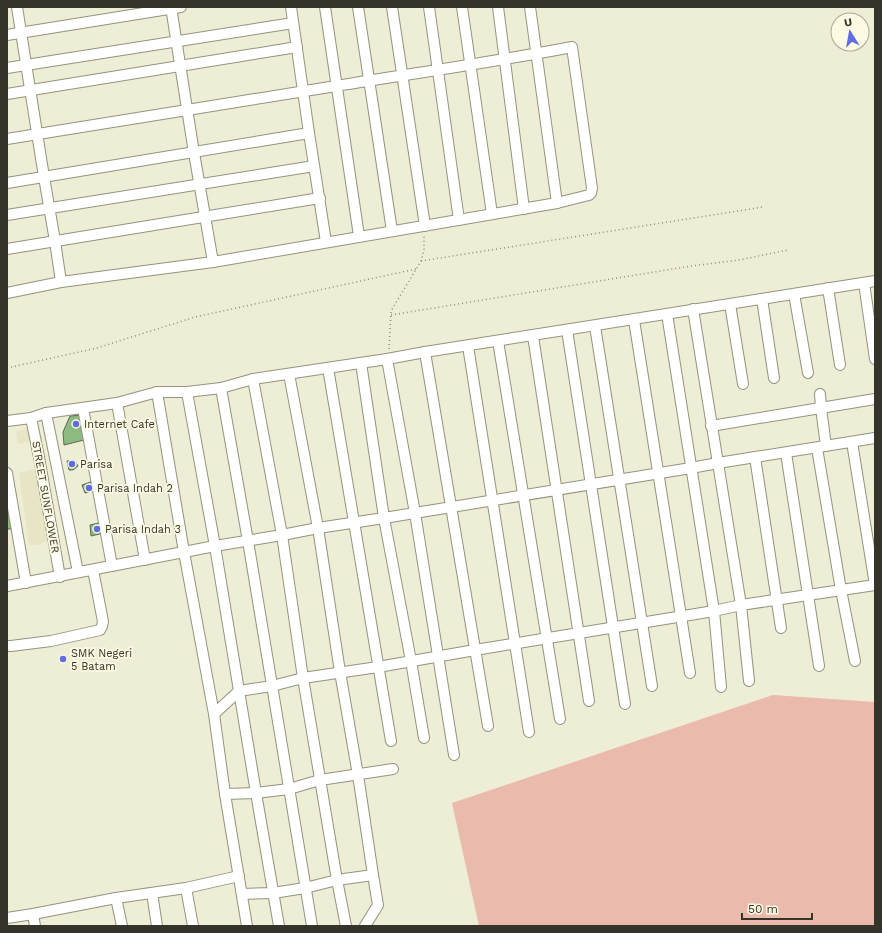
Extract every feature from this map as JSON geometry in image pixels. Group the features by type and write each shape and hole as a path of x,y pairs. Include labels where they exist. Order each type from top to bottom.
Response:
{"street":[{"path":"17,7 61,282"},
{"path":"291,7 326,242"},
{"path":"324,7 359,236"},
{"path":"358,7 392,231"},
{"path":"392,7 425,226"},
{"path":"429,7 459,220"},
{"path":"462,7 492,214"},
{"path":"498,7 524,209"},
{"path":"530,7 557,203"},
{"path":"7,35 175,8 177,41 199,184 213,262"},
{"path":"7,68 293,22"},
{"path":"7,94 297,47"},
{"path":"7,139 336,85 402,76 572,47 592,188 589,195 524,209 213,262 61,282 7,293"},
{"path":"7,183 309,133"},
{"path":"7,215 314,166"},
{"path":"7,249 320,198"},
{"path":"7,421 117,403 157,392 187,392 221,388 253,379 387,360 424,352 875,281"},
{"path":"864,283 875,359"},
{"path":"828,288 840,365"},
{"path":"794,294 808,373"},
{"path":"762,299 774,378"},
{"path":"730,304 742,384"},
{"path":"693,309 741,605 749,681"},
{"path":"667,314 714,611 721,687"},
{"path":"634,320 690,673"},
{"path":"595,326 652,686"},
{"path":"568,330 626,704"},
{"path":"533,336 589,701"},
{"path":"498,341 560,718"},
{"path":"468,346 529,732"},
{"path":"424,352 488,726"},
{"path":"387,360 415,513 454,755"},
{"path":"361,363 384,518 424,738"},
{"path":"328,368 391,741"},
{"path":"289,374 318,528 378,905 364,926"},
{"path":"253,379 282,535 303,678 346,926"},
{"path":"221,388 312,926"},
{"path":"157,392 184,552 214,714 225,794 247,926"},
{"path":"187,392 215,546 279,926"},
{"path":"820,394 821,447 841,590 855,661"},
{"path":"712,426 875,399"},
{"path":"117,403 145,560"},
{"path":"83,408 112,566"},
{"path":"46,414 78,572"},
{"name":"STREET SUNFLOWER","path":"31,418 60,577"},
{"path":"7,586 215,546 353,522 492,501 875,438"},
{"path":"214,714 239,691 272,686 303,678 614,628 741,605 875,585 852,442"},
{"path":"786,453 819,666"},
{"path":"755,457 781,628"},
{"path":"7,473 26,583"},
{"path":"7,646 51,641 100,630 103,622 102,611 93,570"},
{"path":"225,794 256,793 289,789 320,780 393,770"},
{"path":"242,894 273,893 305,888 337,880 373,875"},
{"path":"7,918 116,898 186,888 239,876"},
{"path":"186,888 193,926"},
{"path":"152,893 157,926"},
{"path":"116,898 122,926"},
{"path":"33,914 35,926"}],"path":[{"path":"421,261 763,207"},
{"path":"387,360 390,341 391,311 421,261 424,250 425,226"},
{"path":"391,315 691,266 739,260 788,250"},
{"path":"7,368 97,348 196,317 416,269"}],"shaded area":[{"path":"34,426 37,440 18,444 16,432"},
{"path":"41,467 54,537 38,545 29,545 19,473"},
{"path":"773,695 875,702 875,926 479,926 452,803"}],"building":[{"name":"Internet Cafe","path":"83,415 88,439 64,445 63,432 70,416"},
{"name":"Parisa","path":"74,460 78,466 73,470 69,470 67,461"},
{"path":"7,477 16,529 7,529"},
{"name":"Parisa Indah 2","path":"93,481 96,490 85,493 82,485"},
{"name":"Parisa Indah 3","path":"103,522 104,533 91,536 90,525"}],"place":[{"name":"Internet Cafe","path":"76,424"},
{"name":"Parisa","path":"72,464"},
{"name":"Parisa Indah 2","path":"89,488"},
{"name":"Parisa Indah 3","path":"97,529"},
{"name":"SMK Negeri 5 Batam","path":"63,659"}]}
